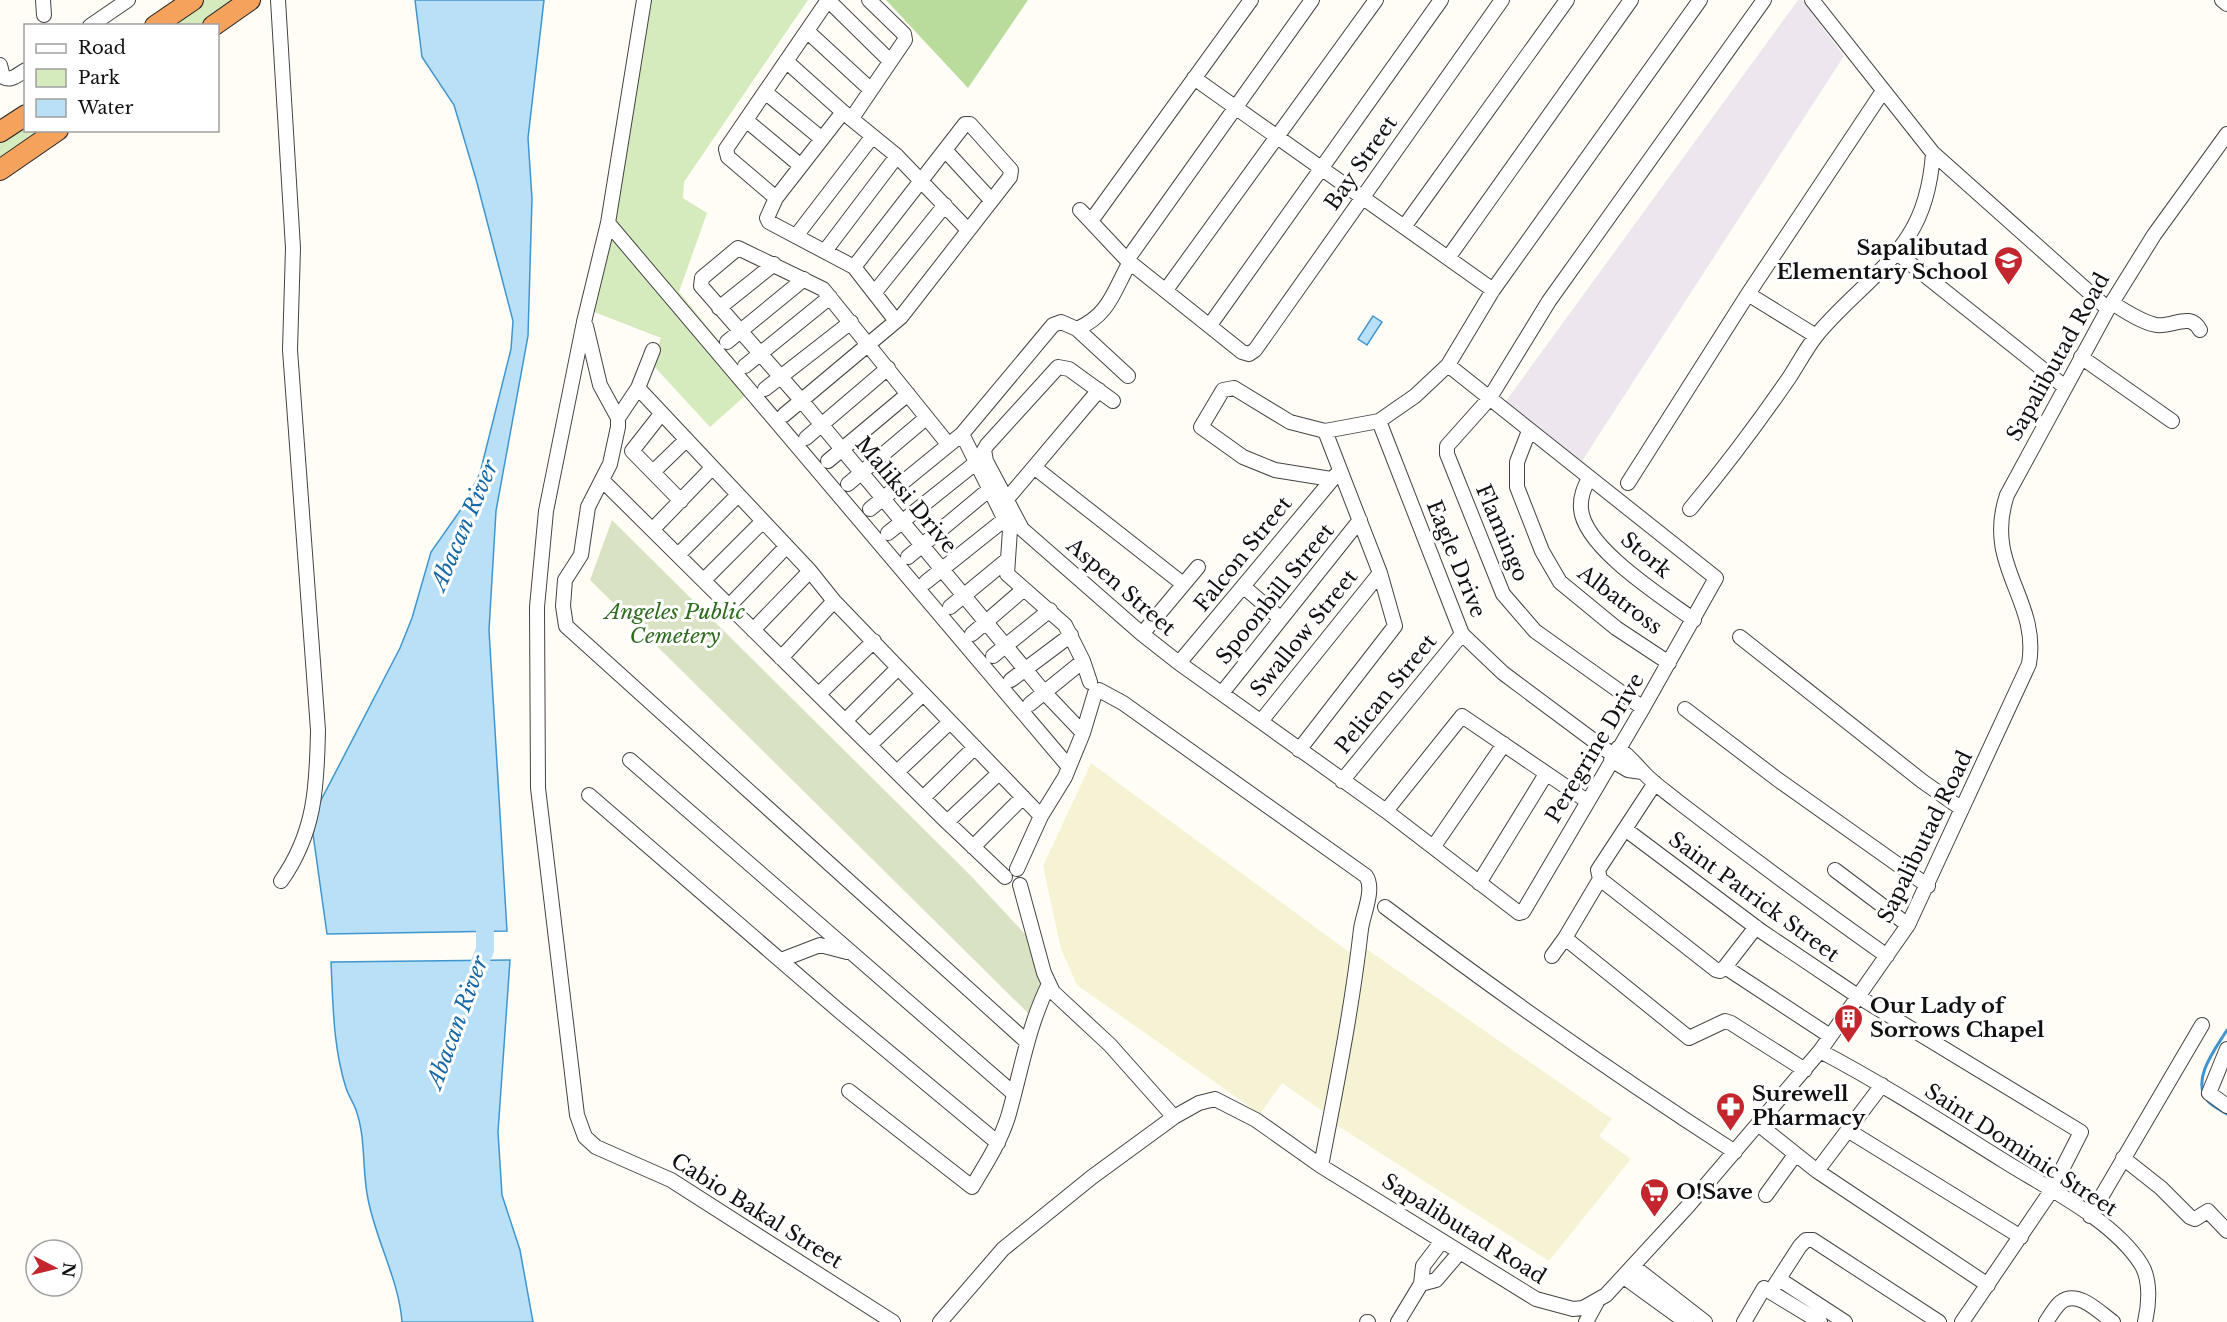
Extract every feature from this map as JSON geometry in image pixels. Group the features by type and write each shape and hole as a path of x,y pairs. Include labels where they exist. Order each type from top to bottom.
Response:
{"highway":[{"path":"159,24 193,0"},
{"path":"216,24 246,3"},
{"path":"0,132 24,115"},
{"path":"0,170 55,132"}],"street":[{"path":"43,0 44,15"},
{"path":"93,24 128,0"},
{"path":"278,0 294,248 290,350 318,730 317,779 308,826 297,858 281,881"},
{"name":"Cabio Bakal Street","path":"644,0 608,224 584,322 546,511 537,607 538,788 577,1115 585,1137 596,1147 671,1179 893,1322"},
{"path":"776,198 726,153 828,0 890,61"},
{"path":"869,0 905,37 871,90 822,139 776,198 768,214 769,222 854,267 896,321"},
{"path":"1091,221 1251,0"},
{"path":"1077,329 1094,322 1104,311 1128,261 1312,0"},
{"path":"1166,290 1376,0"},
{"path":"1080,210 1128,261 1210,325 1441,0"},
{"name":"Bay Street","path":"1210,325 1242,352 1249,354 1255,350 1503,0"},
{"path":"1404,227 1567,0"},
{"path":"1448,258 1631,0"},
{"path":"1335,476 1275,470 1243,457 1201,427 1227,387 1234,388 1290,422 1325,431 1379,421 1415,396 1448,365 1493,290 1700,0"},
{"name":"Flamingo","path":"1643,708 1535,631 1503,594 1447,454 1451,440 1489,399 1549,301 1764,0"},
{"path":"1812,0 1933,153 2110,306 2156,325 2189,320 2200,330"},
{"path":"2222,0 2227,4"},
{"path":"807,31 871,90"},
{"path":"786,61 872,137 897,156 968,230"},
{"path":"0,65 3,77 6,79 24,70"},
{"path":"1194,78 1493,290"},
{"path":"1628,483 1748,294 1883,91"},
{"path":"765,92 822,139"},
{"path":"746,120 801,166"},
{"path":"784,414 896,321 1010,177 1011,170 970,124 965,124 854,267"},
{"name":"Sapalibutad Road","path":"940,1322 1003,1249 1092,1177 1174,1118 1199,1103 1215,1099 1256,1120 1321,1166 1548,1304 1573,1309 1583,1308 1597,1302 1628,1271 1735,1152 1820,1051 1908,925 2025,676 2031,652 2030,629 2001,547 2001,514 2026,458 2110,306 2154,235 2227,134"},
{"path":"796,236 872,137"},
{"path":"945,150 991,200"},
{"path":"1690,509 1757,422 1816,336 1855,292 1897,253 1910,234 1925,202 1931,178 1933,153"},
{"path":"825,251 897,156"},
{"path":"875,292 945,205"},
{"path":"608,224 1069,767"},
{"name":"Maliksi Drive","path":"774,264 738,248 700,282 700,286 801,400 1044,692 1083,733"},
{"path":"1897,253 2065,387"},
{"path":"719,308 774,264 823,289 948,444"},
{"path":"727,342 804,279"},
{"path":"1748,294 1816,336"},
{"path":"745,366 830,297"},
{"path":"584,322 600,385 618,418"},
{"path":"765,390 851,322"},
{"path":"870,509 962,434 1053,325 1061,322 1077,329 1128,376"},
{"path":"653,350 638,388 618,418 615,445 603,481 588,507 581,555 566,580 563,606 566,626 661,715 1027,1042"},
{"path":"2081,357 2172,421"},
{"name":"Peregrine Drive","path":"1222,693 1434,846 1515,911 1523,912 1715,584 1713,574 1448,365"},
{"name":"Aspen Street","path":"1099,390 1069,369 1058,367 987,445 984,450 986,461 1022,529 1142,634 1222,693"},
{"path":"806,438 888,368"},
{"path":"638,388 737,496 810,571 834,602 1041,816"},
{"path":"1007,499 1099,390 1113,401"},
{"path":"828,461 908,394"},
{"path":"661,414 632,447 633,454 681,501"},
{"path":"848,484 926,418"},
{"name":"Eagle Drive","path":"1379,421 1462,634 1503,673 1614,754 1628,770 1642,772 1655,783"},
{"path":"1299,750 1394,632 1396,621 1360,520 1335,476 1325,431"},
{"name":"Albatross","path":"1529,431 1517,462 1517,487 1542,552 1560,582 1616,628 1669,663"},
{"path":"962,434 991,488 1010,534 1007,574 1050,610 1071,635 1090,682"},
{"path":"653,472 686,441"},
{"path":"888,533 978,461"},
{"path":"1034,467 1183,584"},
{"path":"653,529 712,468"},
{"name":"Falcon Street","path":"1179,663 1335,476"},
{"name":"Stork","path":"1589,478 1582,492 1581,511 1591,533 1615,562 1694,620"},
{"path":"603,481 705,579 753,630 973,847 1011,872"},
{"path":"908,557 991,488"},
{"path":"679,554 737,496"},
{"path":"926,582 1005,519"},
{"name":"Spoonbill Street","path":"1222,693 1360,520"},
{"path":"705,579 763,521"},
{"path":"730,605 786,547"},
{"path":"950,607 1007,560"},
{"path":"1142,634 1198,567"},
{"path":"753,630 810,571"},
{"name":"Swallow Street","path":"1262,720 1380,573"},
{"path":"1244,587 1280,618"},
{"path":"972,634 1024,589"},
{"path":"781,658 834,602"},
{"path":"993,656 1050,610"},
{"name":"Pelican Street","path":"1342,781 1462,634"},
{"path":"1011,680 1071,635"},
{"path":"1740,637 1922,781 1962,809"},
{"path":"819,694 874,641"},
{"path":"1030,704 1083,661"},
{"path":"846,720 898,668"},
{"path":"1174,1118 1102,1038 1060,1001 1048,984 1020,885 1009,885 1011,872 1069,767 1083,733 1095,693 1105,692 1369,881 1370,889 1363,913 1346,1032 1321,1166"},
{"path":"870,745 923,694"},
{"path":"1685,709 1777,779 1928,886"},
{"path":"1386,811 1458,718 1466,717 1587,801"},
{"path":"897,772 950,722"},
{"path":"1434,846 1504,744"},
{"path":"923,798 975,747"},
{"path":"630,760 1013,1093"},
{"path":"947,822 999,773"},
{"path":"1479,883 1546,774"},
{"path":"1756,927 1725,967 1720,971 1716,970 1600,879 1598,870 1655,783 1780,880 1887,956"},
{"path":"589,795 998,1143"},
{"path":"973,847 1023,797"},
{"name":"Saint Patrick Street","path":"1625,829 1756,927 1859,997 2081,1132 2052,1191"},
{"path":"1835,870 1908,925"},
{"path":"1552,956 1600,879"},
{"path":"1385,907 1519,1007 1635,1088 1735,1152"},
{"path":"1565,938 1689,1038 1725,1021 1804,1070"},
{"path":"781,960 820,945 851,953"},
{"path":"1725,967 1830,1036"},
{"path":"849,1091 972,1187 998,1143 1035,1010 1048,984"},
{"path":"2090,1216 2202,1025"},
{"name":"Saint Dominic Street","path":"1820,1051 1882,1085 2052,1191 2090,1216 2125,1245 2142,1265 2147,1291 2146,1322"},
{"path":"2226,1054 2209,1093 2227,1106"},
{"path":"1817,1171 1882,1085"},
{"path":"1758,1124 1817,1171 1988,1285"},
{"path":"1849,1131 2021,1237"},
{"path":"1766,1195 1795,1155"},
{"path":"2123,1158 2161,1188 2190,1217 2195,1219 2208,1211 2227,1231"},
{"path":"1964,1319 2052,1191"},
{"path":"1771,1291 1803,1242 1813,1240 1939,1322"},
{"path":"1398,1322 1421,1284 1423,1266 1442,1241"},
{"path":"1421,1284 1436,1280 1460,1252"},
{"path":"1628,1271 1686,1322"},
{"path":"1628,1271 1705,1322"},
{"path":"1779,1279 1845,1322"},
{"path":"1744,1322 1764,1288 1820,1322"},
{"path":"2046,1322 2061,1302 2074,1298 2089,1304 2113,1322"},
{"path":"1586,1322 1597,1302"}],"shaded area":[{"path":"1798,0 1802,0 1844,56 1582,461 1506,401"},
{"path":"1091,763 1356,957 1328,1115 1282,1083 1260,1114 1077,985 1061,949 1043,866"},
{"path":"1365,948 1612,1119 1599,1136 1631,1159 1549,1261 1335,1124"}],"green space":[{"path":"205,0 237,0 201,24 171,24"},
{"path":"651,0 808,0 684,182 683,198 707,213 679,292 756,386 710,427 651,363 661,338 589,310"},
{"path":"886,0 1028,0 968,88"},
{"path":"24,125 24,132 48,132 0,164 0,142"},
{"name":"Angeles Public Cemetery","path":"612,520 971,876 1025,934 1041,984 1031,1016 590,580"}],"water":[{"path":"415,0 544,0 528,138 532,199 528,336 496,511 489,630 507,931 327,934 313,834 318,806 400,648 412,618 431,552 464,505 480,473 511,349 513,321 476,179 454,105 422,57"},
{"path":"1373,316 1382,322 1367,345 1358,339"},
{"path":"510,960 498,1132 502,1195 520,1250 533,1322 402,1322 397,1291 368,1199 360,1124 346,1088 338,1057 331,962"}],"waterway":[{"name":"Abacan River","path":"472,981 485,950 485,906"},
{"path":"2227,1030 2207,1064 2202,1083 2207,1100 2227,1114"}],"place":[{"name":"Sapalibutad Elementary School","path":"2009,286"},
{"name":"Our Lady of Sorrows Chapel","path":"1849,1044"},
{"name":"Surewell Pharmacy","path":"1731,1132"},
{"name":"O!Save","path":"1655,1218"}]}
